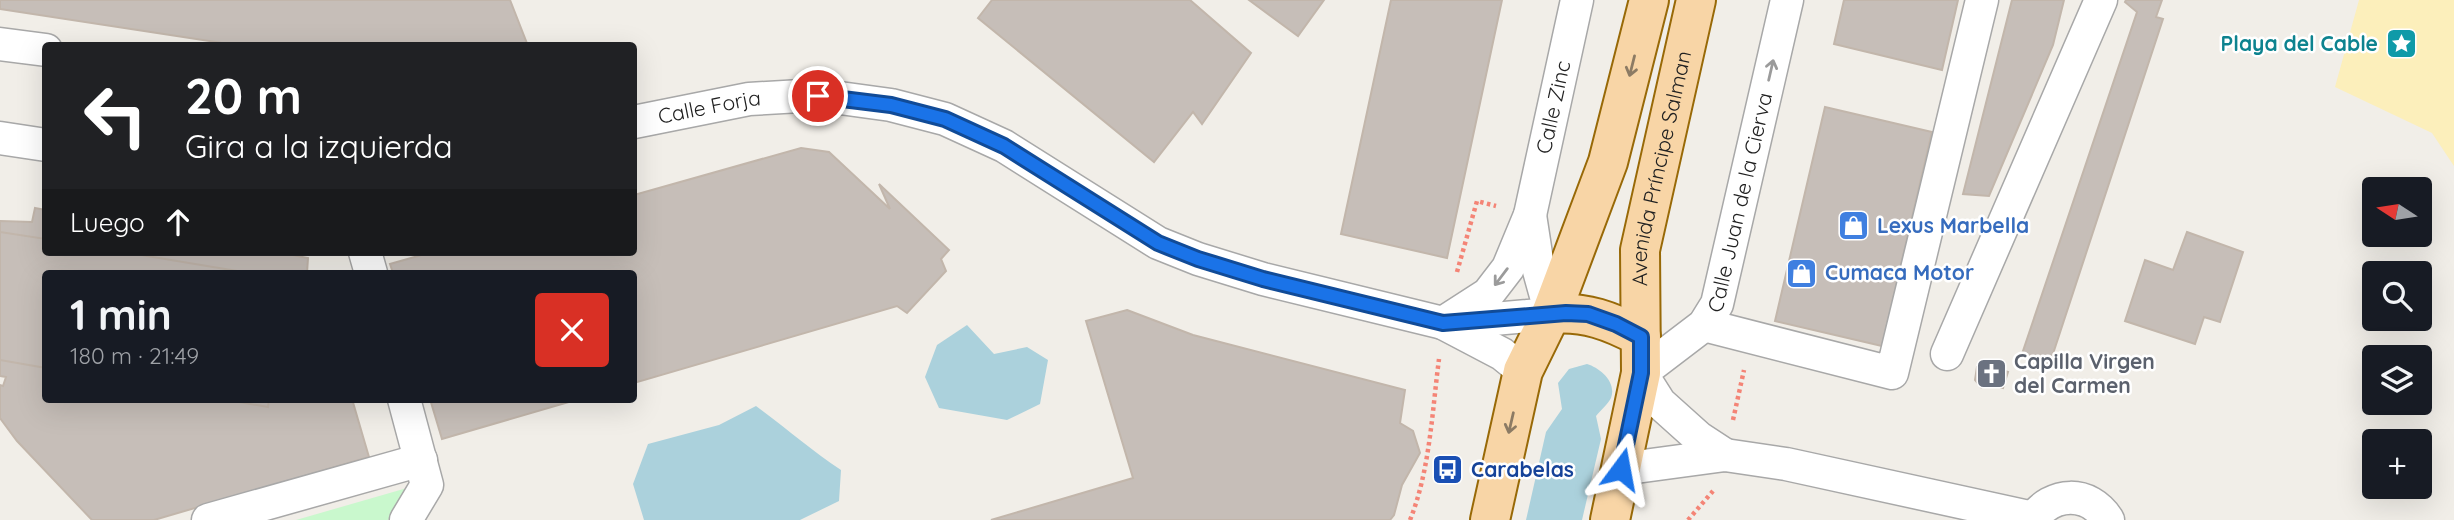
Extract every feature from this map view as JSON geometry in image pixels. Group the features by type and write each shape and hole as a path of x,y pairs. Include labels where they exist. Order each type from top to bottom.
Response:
{"main road":[{"path":"1490,520 1523,371 1551,314 1608,162 1649,0"},
{"name":"Avenida Príncipe Salman","path":"1610,520 1641,355 1640,250 1696,0"},
{"path":"1551,314 1588,314 1616,324 1641,355"}],"street":[{"name":"Calle Zinc","path":"1443,323 1488,294 1508,268 1530,215 1577,0"},
{"name":"Calle Juan de la Cierva","path":"1641,355 1704,325 1717,304 1787,0"},
{"path":"1704,325 1892,373 1982,0"},
{"path":"1947,354 2101,0"},
{"path":"0,44 42,49"},
{"name":"Calle Forja","path":"637,121 749,99 786,96 818,96 891,105 945,119 1004,146 1158,243 1198,259 1263,279 1443,323 1502,354 1523,371"},
{"path":"0,138 42,144"},
{"name":"Calle Zinc","path":"1530,215 1538,267 1551,314"},
{"path":"1443,323 1551,314"},
{"path":"1641,355 1660,403 1699,438 1725,455"},
{"path":"405,403 427,485 406,520"},
{"path":"1621,469 1725,455 1786,464 2033,519 2043,507 2055,500 2070,497 2084,499 2097,506 2108,520"},
{"path":"208,520 421,460"}],"path":[{"path":"1410,520 1417,503 1430,434 1443,323 1477,201 1530,215"}],"sand":[{"name":"Playa del Cable","path":"2359,0 2454,0 2454,166 2432,133 2335,87"}],"green space":[{"path":"407,488 388,520 296,520"}],"water":[{"path":"967,325 994,354 1027,347 1048,360 1040,404 1007,420 939,408 925,377 937,345"},
{"path":"1587,364 1606,376 1612,386 1612,392 1610,400 1596,416 1601,439 1582,520 1526,520 1546,432 1562,409 1558,383 1569,369"},
{"path":"756,406 841,470 839,501 800,520 644,520 633,484 648,444 719,425"}],"building":[{"path":"0,0 510,0 526,42 216,42 0,9"},
{"path":"992,0 1190,0 1251,53 1202,124 1193,112 1154,162 978,18"},
{"path":"1249,0 1324,0 1298,36"},
{"path":"1391,0 1502,0 1447,258 1341,234"},
{"path":"1844,0 1958,0 1942,70 1834,44"},
{"path":"2012,0 2064,0 2053,45 1989,196 1963,194"},
{"path":"2126,0 2162,0 2156,17 2163,19 2049,366 2022,354 2137,12"},
{"name":"Lexus Marbella","path":"1825,107 1932,132 1882,346 1775,321"},
{"path":"801,148 829,152 890,209 879,184 949,250 941,259 946,271 907,313 897,306 637,382 637,270 392,270 390,264 418,256 637,256 637,194"},
{"path":"35,208 42,209 42,256 308,258 307,270 42,270 42,403 353,403 369,457 154,520 92,520 17,441 0,418 0,385 3,386 6,377 0,376 0,221 32,222"},
{"path":"0,232 42,238 42,256 147,256 231,270 42,270 42,367 0,360"},
{"path":"2187,232 2243,252 2220,322 2204,317 2195,344 2125,321 2145,260 2173,270"},
{"path":"1127,310 1193,335 1405,390 1400,423 1413,431 1420,453 1402,485 1394,515 1390,520 991,520 1133,478 1086,321"},
{"name":"Capilla Virgen del Carmen","path":"1990,362 1988,366 2008,372 2003,388 1984,382 1981,387 1975,380 1977,367"},
{"path":"245,403 268,403 268,407"},
{"path":"431,403 565,403 442,439"}],"place":[{"name":"Playa del Cable","path":"2401,44"},
{"name":"Lexus Marbella","path":"1854,226"},
{"name":"Cumaca Motor","path":"1802,273"},
{"name":"Capilla Virgen del Carmen","path":"1991,374"},
{"name":"Carabelas","path":"1448,470"}],"route":[{"path":"818,96 891,105 945,119 1004,146 1158,243 1198,259 1263,279 1443,323 1566,313 1588,314 1616,324 1641,337 1641,373 1621,469"}]}
